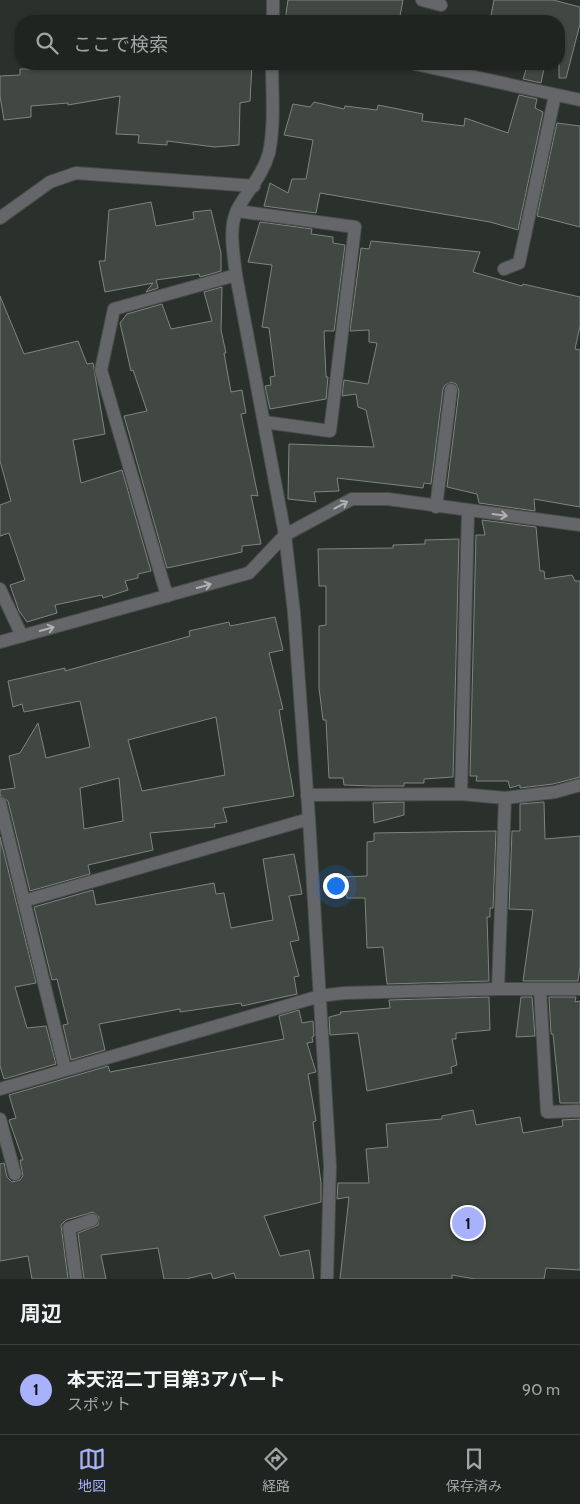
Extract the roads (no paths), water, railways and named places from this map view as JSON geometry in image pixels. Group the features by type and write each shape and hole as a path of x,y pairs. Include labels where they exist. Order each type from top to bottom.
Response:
{"street":[{"path":"273,0 273,15"},
{"path":"422,0 441,5"},
{"path":"272,70 272,125 268,154 254,186 237,211 233,242 236,276 284,535 294,613 309,819 330,1166 327,1279"},
{"path":"443,70 580,100"},
{"path":"504,269 519,264 555,95"},
{"path":"0,218 50,182 76,173 254,186"},
{"path":"237,211 355,227 330,431 264,422"},
{"path":"167,596 101,370 114,309 236,276"},
{"path":"436,507 451,390"},
{"path":"0,642 249,573 284,535 352,499 388,499 468,512 580,525"},
{"path":"460,794 468,512"},
{"path":"0,589 22,636"},
{"path":"307,795 460,794 505,798 555,792 580,785"},
{"path":"498,989 505,798"},
{"path":"0,803 65,1070"},
{"path":"24,901 309,819"},
{"path":"540,989 547,1112 580,1110"},
{"path":"0,1088 320,996 344,993 580,989"},
{"path":"0,1119 15,1174"},
{"path":"76,1279 69,1228 92,1220"}],"place":[{"name":"本天沼二丁目第3アパート","path":"468,1223"}]}
